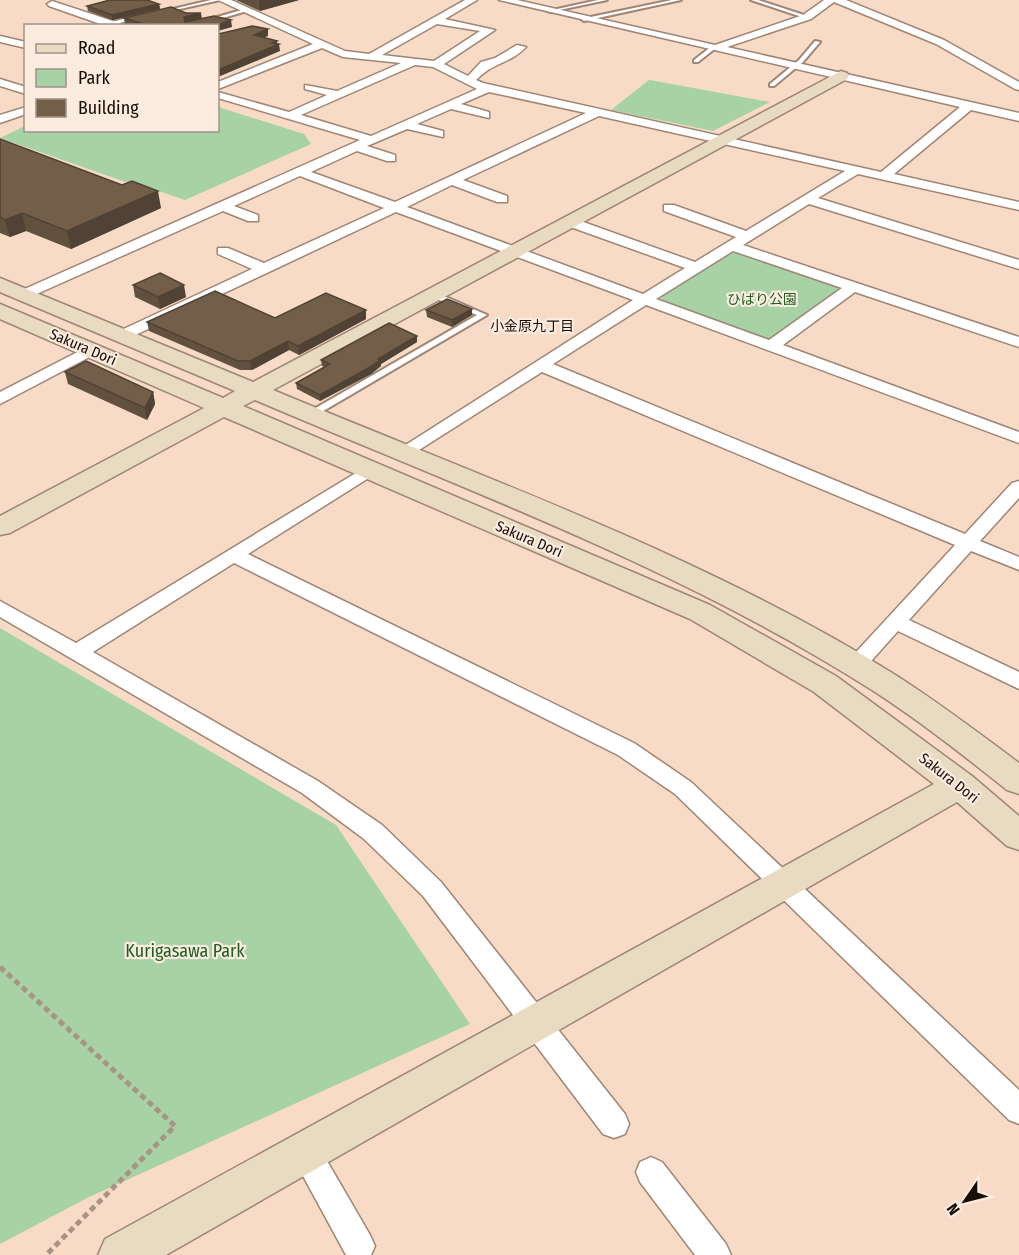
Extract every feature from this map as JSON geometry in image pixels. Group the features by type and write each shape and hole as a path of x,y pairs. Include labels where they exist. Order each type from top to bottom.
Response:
{"street":[{"path":"223,0 343,54 436,64 468,82 1019,206"},
{"path":"371,57 472,0"},
{"path":"504,0 1019,117"},
{"path":"715,47 807,17 830,0"},
{"path":"837,0 940,42 1019,87"},
{"path":"52,4 115,24"},
{"path":"67,10 96,4"},
{"path":"436,21 490,30 436,64"},
{"path":"248,28 268,22"},
{"path":"0,39 24,45"},
{"path":"219,86 321,45"},
{"path":"468,82 485,64 499,61 521,47"},
{"path":"289,116 411,63"},
{"path":"0,527 841,76"},
{"path":"0,82 24,90"},
{"path":"309,87 338,95"},
{"path":"0,308 25,294 490,87"},
{"path":"219,95 373,140"},
{"path":"452,105 485,115"},
{"path":"885,175 968,106"},
{"path":"0,119 24,111"},
{"path":"121,336 600,111"},
{"path":"407,125 439,134"},
{"path":"357,147 391,158"},
{"path":"402,453 645,299 810,200 857,169"},
{"path":"300,172 1019,438"},
{"path":"452,181 502,199"},
{"path":"810,200 1019,265"},
{"path":"223,206 253,218"},
{"path":"669,208 748,237"},
{"path":"570,222 697,268"},
{"path":"732,246 1019,342"},
{"path":"223,251 264,269"},
{"name":"Sakura Dori","path":"0,284 711,585 856,664 925,710 1019,781"},
{"path":"771,346 852,287"},
{"path":"187,290 203,297"},
{"name":"Sakura Dori","path":"0,308 91,350 700,612 825,684 960,785 1019,836"},
{"path":"0,399 91,350"},
{"path":"540,365 1019,564"},
{"path":"77,652 369,470"},
{"path":"825,684 856,664 1019,487"},
{"path":"233,555 626,749 683,788 1019,1110"},
{"path":"0,608 310,787 372,832 432,889 614,1124"},
{"path":"894,621 1019,681"},
{"path":"121,1255 960,785"},
{"path":"305,1152 359,1246"},
{"path":"651,1172 716,1255"}],"lane":[{"path":"154,14 218,0"},
{"path":"550,11 605,0"},
{"path":"584,19 679,0"},
{"path":"753,0 807,17"},
{"path":"195,24 245,10"},
{"path":"115,24 143,16"},
{"path":"772,86 817,42"},
{"path":"696,61 715,47"},
{"path":"310,415 483,315 434,295"}],"path":[{"path":"0,967 175,1126 46,1255"}],"green space":[{"path":"649,80 770,102 713,131 611,110"},
{"path":"219,107 304,134 311,144 185,200 159,191 154,192 0,138 24,126 24,132 219,132"},
{"name":"ひばり公園","path":"731,253 739,253 838,287 840,290 773,338 765,339 663,302 661,297"},
{"name":"Kurigasawa Park","path":"0,628 336,825 470,1024 87,1198 0,1244"}],"building":[{"path":"110,0 147,0 159,4 112,15 87,6"},
{"path":"171,7 186,13 201,13 184,17 185,22 214,16 231,20 219,24 144,24 124,18"},
{"path":"252,26 268,29 254,35 277,41 272,43 279,44 219,70 219,34"},
{"path":"0,139 122,185 132,181 158,191 67,231 22,213 5,220 0,217"},
{"path":"160,273 184,285 158,297 133,285"},
{"path":"215,291 275,318 326,293 366,310 298,346 288,341 250,361 238,361 147,322"},
{"path":"447,299 472,309 452,320 426,310"},
{"path":"389,323 417,336 378,359 380,360 370,367 320,395 296,383 330,364 321,360"},
{"path":"86,361 153,392 145,408 65,372"}],"district":[{"name":"小金原九丁目","path":"532,326"}]}
